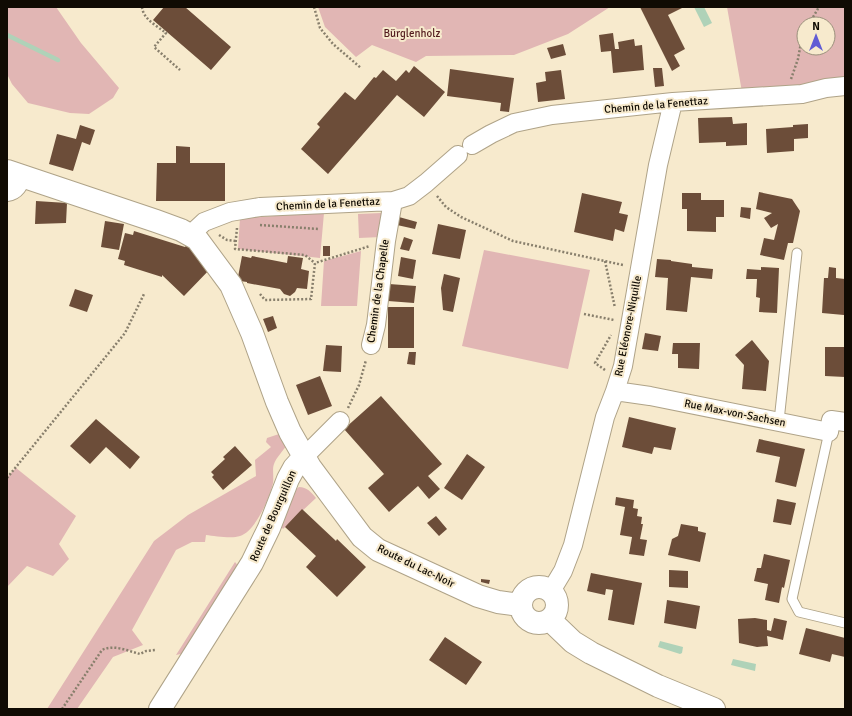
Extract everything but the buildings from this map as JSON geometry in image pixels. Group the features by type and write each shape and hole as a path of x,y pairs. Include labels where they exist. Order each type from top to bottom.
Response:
{"main road":[{"path":"14,174 156,221 181,230 197,239 231,285 252,333 277,402 290,432 304,457"},
{"name":"Route du Lac-Noir","path":"304,457 316,476 358,532 378,550 478,596 498,602 520,604"},
{"name":"Route de Bourguillon","path":"160,709 252,563 288,479 294,468 304,457"},
{"path":"540,586 551,591 557,605 556,611 550,620 539,623 528,620 524,616 520,604 524,593 528,589 540,586"},
{"path":"550,620 572,642 591,653 658,686 714,709"}],"street":[{"name":"Chemin de la Fenettaz","path":"190,235 204,222 230,212 260,207 393,201 409,196 465,150 491,134 514,123 552,115 673,102 802,94 826,88 845,86"},
{"name":"Rue Eléonore-Niquille","path":"551,591 563,571 573,545 605,417 623,366 624,323 639,268 658,165 673,102"},
{"path":"7,192 10,192 18,186 14,174"},
{"name":"Chemin de la Chapelle","path":"371,345 376,325 386,241 393,201"},
{"name":"Rue Max-von-Sachsen","path":"617,385 650,396 829,432"},
{"path":"829,432 832,420 845,422"},
{"path":"304,457 340,421"}],"lane":[{"path":"779,421 797,253"},
{"path":"829,432 792,599 799,612 845,623"}],"path":[{"path":"142,7 142,11 147,18 166,33 154,46 180,70"},
{"path":"314,7 320,28 333,44 361,68"},
{"path":"814,16 819,7"},
{"path":"791,80 798,56"},
{"path":"426,183 446,207 461,217 513,241 605,262 639,268"},
{"path":"237,224 235,249 305,255 315,263"},
{"path":"259,225 319,229"},
{"path":"217,233 227,240 236,241"},
{"path":"315,263 386,241"},
{"path":"605,262 624,323"},
{"path":"260,294 265,300 311,299 315,263"},
{"path":"7,478 125,333 144,294"},
{"path":"584,314 624,323"},
{"path":"617,385 595,363 624,323"},
{"name":"Chemin de la Chapelle","path":"340,421 350,405 371,345"},
{"path":"62,709 102,650 108,647 114,647 140,654 146,651 156,650"}],"green space":[{"path":"7,7 56,7 81,43 119,88 113,98 89,114 70,113 28,103 12,84 7,74"},
{"name":"Bürglenholz","path":"318,7 610,7 568,34 514,55 426,56 416,62 372,45 356,57 325,27"},
{"path":"727,7 845,7 845,82 742,92"},
{"path":"324,213 320,258 238,249 240,218"},
{"path":"381,213 381,237 359,238 358,214"},
{"path":"484,250 590,270 568,369 462,346"},
{"path":"361,251 357,306 321,306 324,261"},
{"path":"279,434 286,446 273,466 273,483 269,497 251,528 246,533 237,537 206,535 205,542 192,542 176,550 132,630 143,645 113,657 77,709 47,709 154,541 188,515 256,476 255,460 271,447 266,442 267,438"},
{"path":"16,468 76,516 59,544 69,559 53,576 27,566 7,587 7,477"},
{"path":"299,487 307,489 316,498 283,529 278,523 295,490"},
{"path":"235,562 239,567 185,653 176,655"}],"shaded area":[{"path":"694,7 704,7 712,23 704,27"},
{"path":"660,641 683,647 682,653 680,654 658,647"},
{"path":"733,659 756,664 755,671 731,665"}],"waterway":[{"path":"7,35 58,60"}]}
